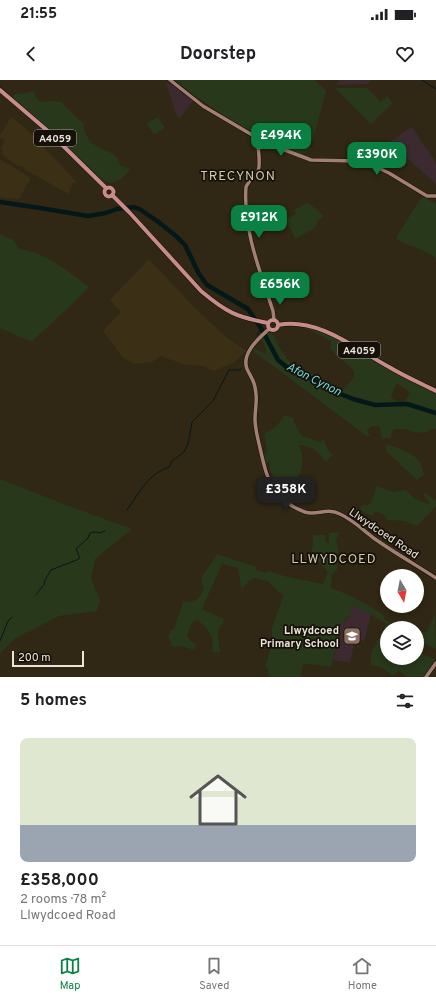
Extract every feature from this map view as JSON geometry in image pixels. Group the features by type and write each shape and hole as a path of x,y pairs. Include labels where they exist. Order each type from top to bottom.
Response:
{"main road":[{"path":"170,80 204,106 257,138 311,160 362,162 389,173 428,196 436,196"},
{"name":"A4059","path":"0,90 49,132 106,188 106,194 108,196 112,195 130,212 201,291 227,311 250,320 268,323"},
{"path":"257,138 258,172 248,182 246,187 248,218 252,246 273,311 274,320 278,325 274,330 268,330 268,323 271,320 274,320"},
{"name":"A4059","path":"278,325 295,324 315,328 336,337 390,368 436,391"},
{"name":"Llwydcoed Road","path":"268,330 250,349 246,357 246,363 247,369 252,376 255,386 255,426 266,473 273,489 291,505 307,513 331,511 349,519 376,539 436,578"},
{"path":"426,677 436,663"}],"shaded area":[{"path":"340,80 371,80 367,84 336,85"},
{"path":"166,83 173,85 194,100 179,119 176,114"},
{"path":"11,117 22,125 77,183 73,183 68,194 26,170 22,166 18,166 2,154 3,151 1,149 5,141 0,138 0,135"},
{"path":"412,127 436,163 436,184 389,142"},
{"path":"0,159 31,178 19,199 0,198"},
{"path":"149,259 192,305 226,337 247,351 234,362 214,371 203,366 185,365 161,356 152,362 135,364 123,358 103,331 121,312 110,300"},
{"name":"Llwydcoed Primary School","path":"352,605 371,614 364,641 355,639 350,663 333,660 341,623 348,618 351,613"}],"green space":[{"path":"175,80 315,80 326,91 313,140 305,138 303,144 311,148 305,153 301,154 251,131 204,102"},
{"path":"335,88 367,88 381,102 387,96 393,103 371,124"},
{"path":"33,91 40,102 61,102 85,125 83,127 90,142 101,149 114,154 121,166 130,170 118,181 111,183 103,180 12,97 15,94"},
{"path":"158,117 165,128 154,135 147,123"},
{"path":"422,196 436,204 436,258 397,240 397,236"},
{"path":"307,203 317,209 323,216 317,222 316,227 296,239 285,219 296,214 294,210"},
{"path":"0,234 13,240 19,249 38,254 56,263 89,287 31,342 0,328"},
{"path":"302,327 324,333 335,338 398,375 436,393 436,429 431,429 424,433 413,432 406,429 394,429 391,438 382,438 380,428 378,426 371,426 367,431 370,435 368,437 253,351 254,348 265,354 265,346 260,339 269,333 272,333 281,350 291,364 343,390 354,377 354,371 330,349 331,341","holes":["397,383 410,392 405,402 398,402 391,395"]},
{"path":"284,415 293,418 302,436 320,442 324,439 327,448 332,455 326,462 315,450 307,446 299,445 302,454 302,468 292,487 274,478 270,469 269,460 266,465 264,455 267,451 264,433 276,426"},
{"path":"390,445 407,452 416,458 420,462 424,475 417,480 386,451 386,446"},
{"path":"0,479 132,529 95,559 91,579 100,600 97,611 59,616 14,639 0,653"},
{"path":"377,486 393,492 406,490 414,498 428,504 430,503 423,495 425,493 436,501 436,507 417,526 405,521 387,520 384,515 376,511 371,516 359,509 361,506 368,505 371,502"},
{"path":"339,532 336,541 338,548 337,570 332,574 331,588 366,604 385,616 384,619 388,621 382,621 353,605 349,616 341,623 331,667 307,664 303,665 301,677 269,677 268,669 265,667 272,644 272,628 283,594 278,592 269,582 255,578 241,588 238,568 222,564 202,609 224,619 218,633 220,653 212,651 213,646 210,633 197,620 192,623 187,635 196,645 194,650 182,646 173,647 168,637 171,630 174,629 183,602 194,601 200,596 204,589 201,582 202,577 217,554 256,567 256,570 266,573 268,571 288,577 323,584 328,572 310,555 313,545 313,535 325,535 325,541 328,543 329,533"},
{"path":"435,613 436,649 424,644 424,632 426,633"},
{"path":"380,635 380,665 424,665 424,654 436,660 424,677 406,677 399,671 393,676 381,667 371,665 373,648"}],"waterway":[{"path":"422,80 436,89"},
{"name":"Afon Cynon","path":"0,202 88,216 106,213 117,209 134,207 141,210 176,236 185,245 199,274 207,285 248,309 261,328 278,360 290,370 322,383 338,393 353,399 375,405 407,404 436,413"},
{"name":"Afon Cynon","path":"257,335 261,328"},
{"path":"127,510 150,479 155,474 169,467 172,461 184,452 188,444 192,422 213,401 229,370 240,370 242,368"},
{"path":"36,595 44,585 45,580 51,570 79,559 76,549 88,538 90,533 100,533 105,531"},
{"path":"0,641 8,621 12,617"}],"place":[{"name":"Llwydcoed Primary School","path":"352,636"}],"district":[{"name":"TRECYNON","path":"238,175"},
{"name":"LLWYDCOED","path":"334,558"}]}
